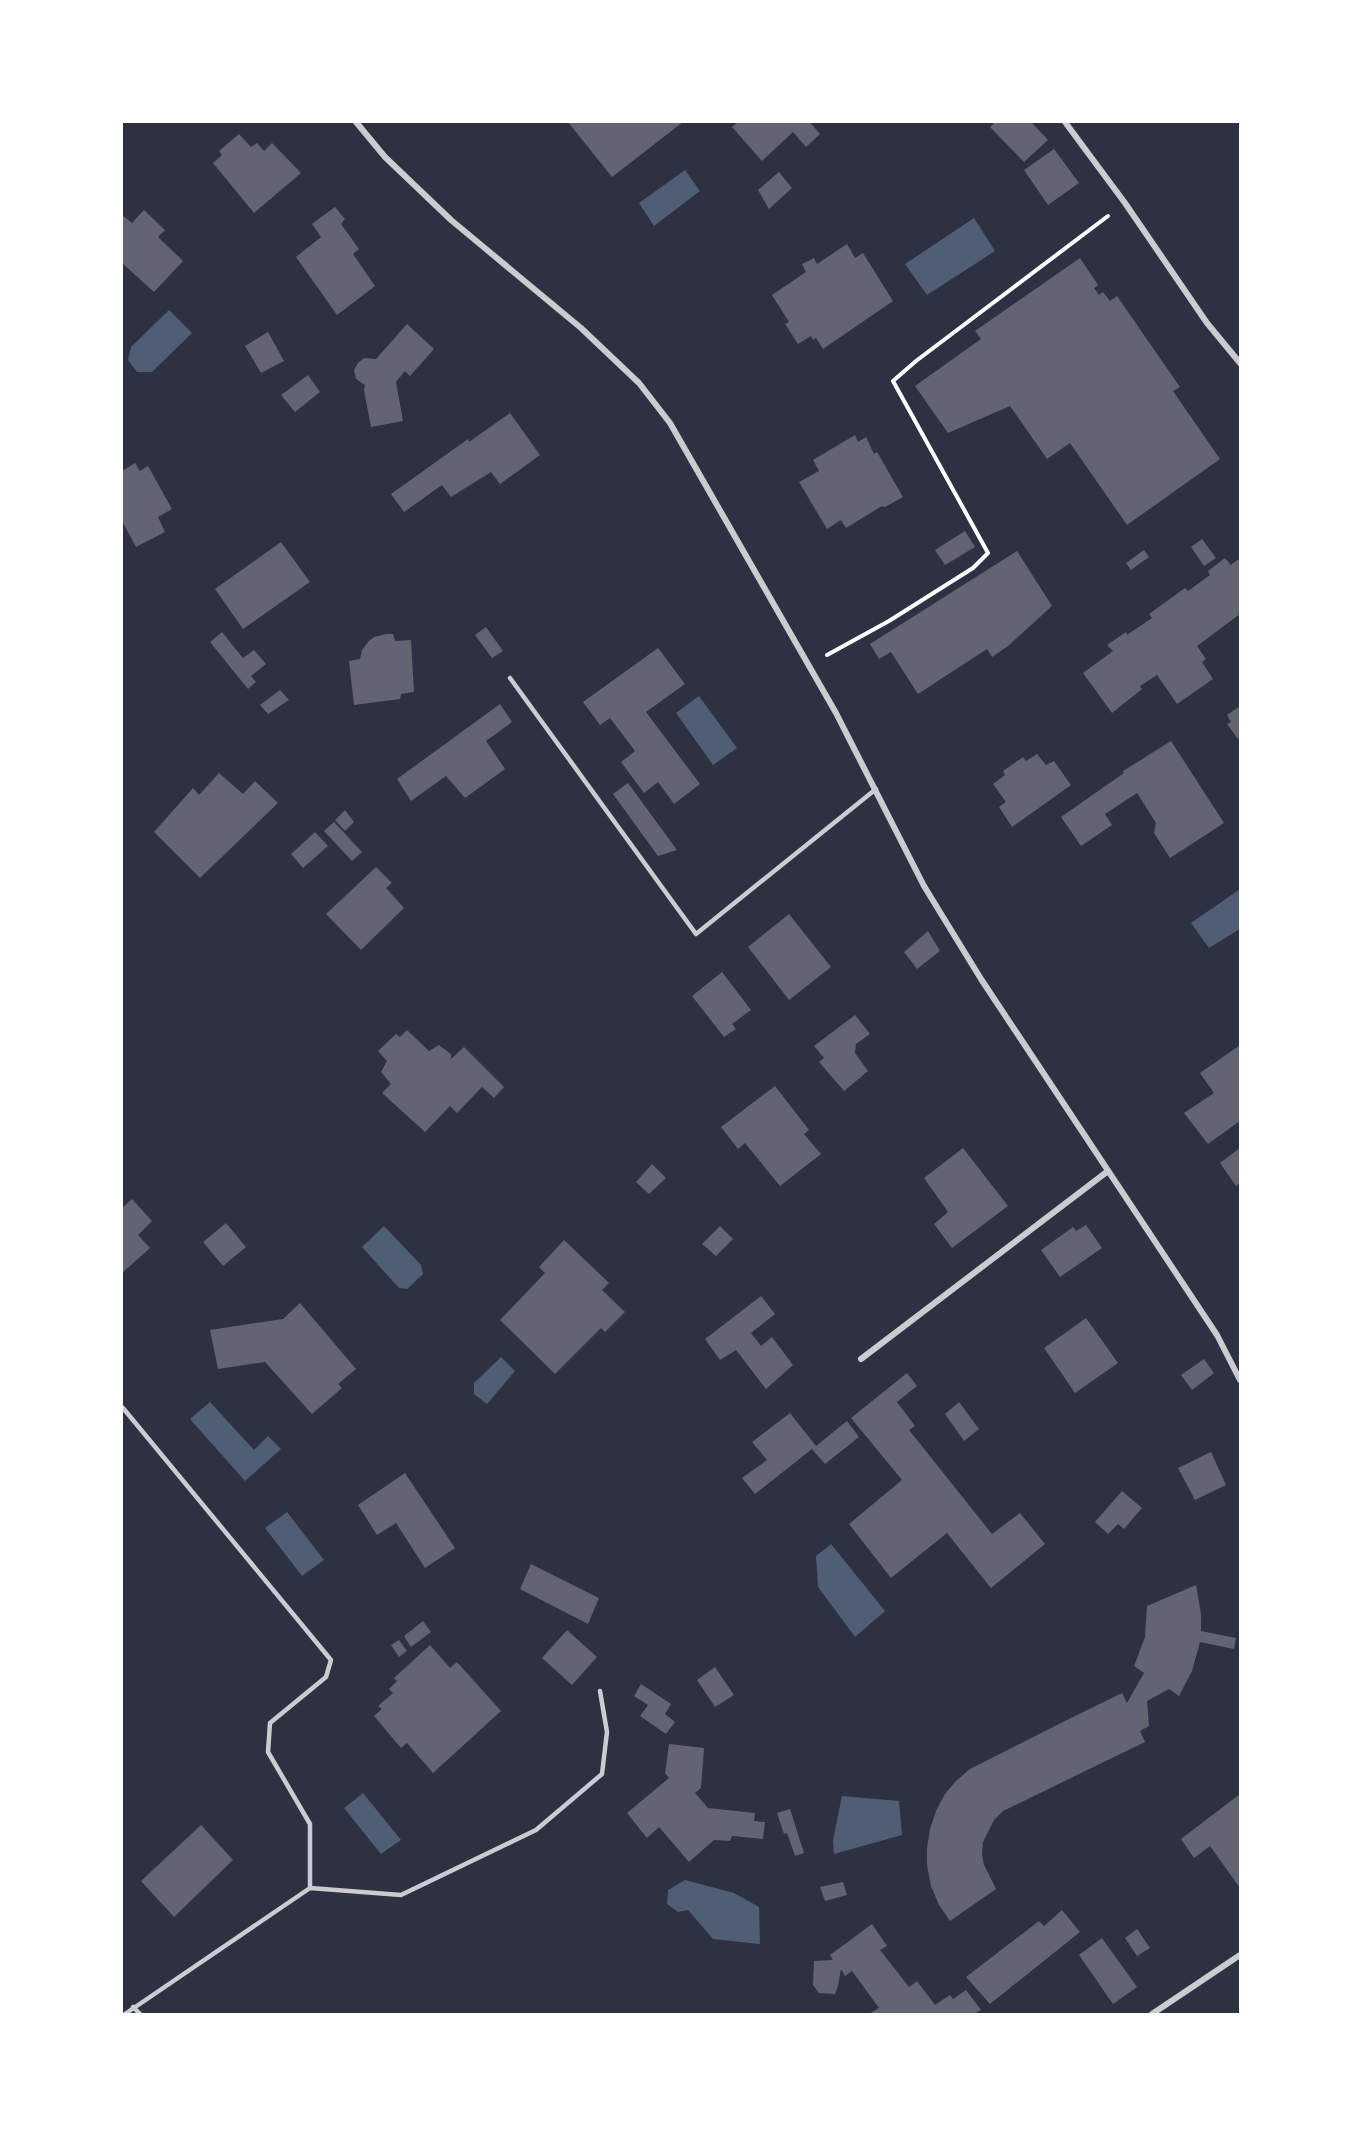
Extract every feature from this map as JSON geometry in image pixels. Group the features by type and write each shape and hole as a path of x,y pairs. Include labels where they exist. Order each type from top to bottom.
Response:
{"street":[{"path":"356,122 385,157 451,220 581,328 639,383 670,423 808,665 876,789 924,886 981,979 1217,1335 1240,1380"},
{"path":"1065,122 1125,203 1207,323 1240,363"},
{"path":"861,1359 1108,1171"},
{"path":"1152,2014 1240,1955"}],"lane":[{"path":"510,678 696,934 876,789"},
{"path":"123,1408 331,1660 326,1677 270,1723 268,1752 310,1824 309,1888"},
{"path":"125,2014 309,1888 401,1895 536,1830 602,1774 608,1732 600,1691"},
{"path":"133,2007 140,2014"}],"path":[{"path":"808,665 889,621 973,568 988,553 893,381 916,360 1125,203"}],"water":[{"path":"685,170 700,191 654,226 639,203"},
{"path":"974,218 995,251 927,295 905,264"},
{"path":"169,310 192,333 152,372 137,372 128,360 131,347"},
{"path":"699,696 737,748 713,765 676,713"},
{"path":"1240,889 1240,929 1209,948 1191,923"},
{"path":"384,1226 421,1265 423,1274 407,1289 399,1288 362,1247"},
{"path":"501,1357 515,1371 487,1404 474,1394 474,1383"},
{"path":"210,1402 254,1450 268,1436 281,1449 245,1481 190,1419"},
{"path":"287,1512 324,1560 302,1576 265,1528"},
{"path":"831,1544 885,1611 855,1637 818,1587 816,1556"},
{"path":"363,1793 401,1840 381,1854 344,1808"},
{"path":"842,1796 899,1801 902,1835 834,1854 833,1840"},
{"path":"685,1880 734,1893 759,1907 760,1944 713,1939 688,1910 678,1912 667,1904 668,1890"}],"building":[{"path":"568,122 683,122 612,177"},
{"path":"738,122 810,122 820,134 806,147 793,132 762,161 732,127"},
{"path":"995,122 1031,122 1048,140 1024,162 990,127"},
{"path":"239,134 251,147 257,143 264,151 272,143 301,173 254,213 213,163 222,155 219,151"},
{"path":"1054,149 1079,183 1048,205 1024,170"},
{"path":"779,172 792,188 769,209 758,190"},
{"path":"335,207 345,219 341,224 359,249 353,254 375,286 337,315 296,257 321,237 312,224"},
{"path":"144,210 165,230 158,237 183,261 154,292 122,263 122,215 132,223"},
{"path":"847,244 855,258 863,253 893,301 823,349 816,338 813,340 811,336 798,344 785,324 789,322 772,295 806,272 802,264 814,258 817,264"},
{"path":"1080,258 1098,285 1094,288 1099,295 1103,292 1110,301 1117,296 1180,387 1173,391 1220,459 1127,525 1070,443 1047,459 1010,406 948,433 915,386 981,339 975,331"},
{"path":"407,324 434,349 410,376 405,371 396,382 403,421 371,427 365,385 356,379 354,370 364,358 376,359"},
{"path":"268,332 284,361 261,373 245,346"},
{"path":"308,375 320,392 295,412 281,395"},
{"path":"510,413 540,455 500,484 491,472 451,497 442,485 404,512 391,494 468,439 469,442"},
{"path":"855,435 858,442 866,437 874,454 877,452 903,497 885,507 882,506 846,528 841,520 827,529 799,482 819,471 813,460"},
{"path":"135,463 140,471 148,466 172,509 158,517 165,532 136,547 122,521 122,471"},
{"path":"965,531 975,547 945,565 935,550"},
{"path":"1202,539 1216,558 1204,566 1191,547"},
{"path":"281,542 310,582 243,629 215,589"},
{"path":"1144,550 1149,557 1131,570 1126,563"},
{"path":"1017,551 1052,606 1008,646 992,657 987,649 918,694 891,652 879,659 870,644"},
{"path":"1225,558 1231,565 1240,558 1240,614 1197,646 1206,659 1202,662 1213,679 1177,704 1157,675 1140,686 1142,689 1112,713 1083,673 1113,651 1107,645 1152,618 1149,614 1185,588 1188,591 1210,575 1208,571"},
{"path":"486,627 503,651 492,658 475,635"},
{"path":"222,632 243,658 254,650 266,664 251,676 256,682 248,689 210,642"},
{"path":"386,634 393,634 395,641 411,640 414,692 401,694 400,699 354,705 349,661 360,659 362,650 369,641"},
{"path":"658,648 685,684 646,712 700,784 674,804 658,782 644,793 621,762 635,751 610,718 600,725 583,702"},
{"path":"280,690 289,700 268,714 260,705"},
{"path":"500,704 512,722 486,741 505,769 465,798 446,776 411,801 397,779"},
{"path":"1240,706 1240,738 1238,739 1227,724 1231,722 1227,715"},
{"path":"1171,741 1224,823 1170,858 1154,833 1156,823 1137,793 1105,814 1112,825 1081,846 1061,817 1124,773 1123,771"},
{"path":"1037,754 1046,765 1054,761 1071,785 1012,827 999,807 1006,802 993,784 1005,775 1003,771 1023,757 1026,761"},
{"path":"219,773 243,794 255,781 278,803 200,878 154,832 193,788 199,795"},
{"path":"628,783 677,850 658,856 613,794"},
{"path":"345,810 354,822 345,831 335,820"},
{"path":"334,822 362,852 352,861 324,831"},
{"path":"315,832 328,846 303,868 291,854"},
{"path":"376,867 392,883 386,888 404,908 361,950 326,914"},
{"path":"789,914 831,967 789,1000 748,947"},
{"path":"928,931 940,951 917,969 904,952"},
{"path":"722,972 751,1010 732,1024 736,1029 724,1037 692,996"},
{"path":"855,1015 870,1034 856,1044 855,1053 868,1071 844,1091 819,1062 824,1058 814,1046"},
{"path":"407,1030 429,1051 439,1045 451,1054 451,1059 464,1047 504,1087 494,1098 482,1087 457,1113 450,1106 425,1132 382,1093 391,1084 381,1072 387,1061 378,1051 396,1034 400,1037"},
{"path":"1240,1045 1240,1121 1208,1144 1184,1113 1214,1093 1200,1073"},
{"path":"775,1086 809,1130 804,1134 821,1154 780,1186 745,1143 738,1149 721,1127"},
{"path":"963,1148 1008,1206 952,1248 934,1224 948,1212 924,1178"},
{"path":"1240,1148 1240,1183 1236,1186 1220,1163"},
{"path":"652,1164 666,1178 649,1194 636,1182"},
{"path":"132,1199 152,1221 138,1235 150,1248 122,1273 122,1208"},
{"path":"226,1223 246,1247 223,1266 203,1242"},
{"path":"1086,1225 1102,1248 1060,1277 1041,1250 1073,1227 1076,1231"},
{"path":"720,1226 733,1239 716,1256 702,1244"},
{"path":"564,1240 609,1283 602,1290 625,1312 605,1332 601,1328 555,1374 500,1320 545,1273 539,1267"},
{"path":"761,1296 775,1314 751,1333 761,1346 772,1337 793,1365 766,1389 736,1350 720,1360 705,1339"},
{"path":"300,1303 356,1369 338,1384 342,1388 312,1414 265,1362 218,1369 210,1330 283,1319"},
{"path":"1086,1318 1118,1363 1075,1393 1044,1348"},
{"path":"1204,1359 1214,1373 1192,1390 1181,1375"},
{"path":"907,1373 917,1386 897,1402 915,1426 909,1430 992,1534 1020,1513 1045,1544 991,1588 947,1533 891,1578 849,1524 902,1480 851,1418"},
{"path":"959,1402 979,1429 964,1441 945,1414"},
{"path":"790,1413 816,1446 847,1421 859,1437 825,1464 812,1449 755,1494 742,1478 767,1460 752,1442"},
{"path":"1211,1452 1226,1485 1195,1500 1178,1468"},
{"path":"405,1473 455,1548 425,1568 396,1523 377,1535 358,1505"},
{"path":"1122,1491 1142,1508 1124,1529 1118,1524 1108,1534 1095,1522"},
{"path":"531,1564 599,1598 588,1624 520,1589"},
{"path":"1196,1585 1201,1614 1201,1631 1236,1638 1234,1649 1200,1642 1192,1671 1179,1696 1169,1689 1147,1701 1149,1726 1140,1731 1145,1742 1003,1811 994,1820 983,1842 984,1865 996,1889 950,1921 939,1905 931,1886 927,1865 930,1829 945,1794 970,1769 1069,1719 1122,1693 1127,1703 1144,1673 1134,1666 1145,1637 1147,1606"},
{"path":"423,1621 431,1632 411,1647 404,1636"},
{"path":"567,1630 597,1657 572,1685 542,1658"},
{"path":"399,1640 407,1651 399,1657 391,1645"},
{"path":"430,1645 450,1668 457,1662 501,1711 433,1773 407,1743 401,1748 374,1716 382,1709 378,1706 393,1693 389,1689 397,1681 394,1678"},
{"path":"715,1667 734,1695 715,1707 697,1680"},
{"path":"641,1684 671,1704 665,1714 675,1722 666,1734 640,1716 648,1705 634,1696"},
{"path":"669,1744 704,1748 701,1788 695,1793 708,1808 755,1813 754,1821 765,1822 763,1839 732,1836 730,1841 714,1840 689,1862 659,1827 647,1838 627,1813 669,1778 665,1773"},
{"path":"1240,1794 1240,1888 1210,1846 1194,1858 1181,1839"},
{"path":"790,1809 804,1853 795,1856 777,1813"},
{"path":"201,1825 233,1860 174,1917 141,1881"},
{"path":"843,1882 847,1895 825,1901 820,1887"},
{"path":"1062,1910 1080,1932 990,2004 966,1977 1039,1921 1044,1926"},
{"path":"872,1924 887,1946 880,1950 909,1987 917,1981 935,2005 950,1995 953,1999 966,1990 981,2010 974,2014 869,2014 879,2008 852,1971 845,1976 841,1969 835,1994 819,1993 813,1985 814,1961 833,1960 830,1955"},
{"path":"1137,1929 1150,1948 1137,1956 1125,1938"},
{"path":"1102,1938 1137,1987 1113,2004 1079,1955"}]}
